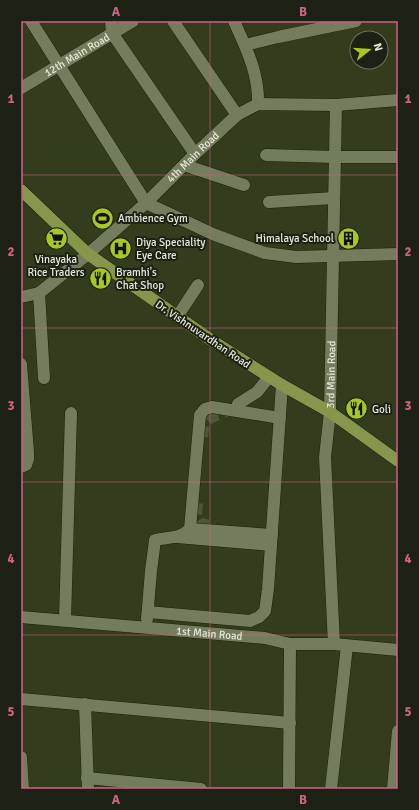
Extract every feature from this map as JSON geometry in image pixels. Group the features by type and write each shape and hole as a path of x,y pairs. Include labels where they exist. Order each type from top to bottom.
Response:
{"main road":[{"name":"Dr. Vishnuvardhan Road","path":"21,190 88,254 210,340 282,385 330,412 398,461"}],"street":[{"path":"31,21 146,203 215,235 265,253 296,257 398,254"},
{"path":"111,21 112,33 195,154"},
{"name":"12th Main Road","path":"21,88 133,21"},
{"path":"173,21 237,115"},
{"path":"234,21 256,76 259,89 258,104"},
{"path":"245,46 278,37 354,21"},
{"name":"4th Main Road","path":"21,297 39,294 88,254 146,203 184,164 237,115 258,104 336,105 398,100"},
{"name":"3rd Main Road","path":"334,644 325,457 330,412 336,105"},
{"path":"266,155 335,158 398,158"},
{"path":"184,164 244,185"},
{"path":"269,202 334,198"},
{"path":"176,316 198,285"},
{"path":"39,294 44,378"},
{"path":"21,364 28,452 26,465 21,467"},
{"path":"238,404 257,392 269,377"},
{"path":"148,612 250,620 258,617 265,611 282,385"},
{"path":"178,536 185,534 190,529 200,415 205,410 212,407 280,418"},
{"path":"65,620 71,413"},
{"path":"190,529 271,540"},
{"path":"147,627 155,540 178,536 271,540"},
{"name":"1st Main Road","path":"21,617 265,638 290,644 334,644 398,650"},
{"path":"288,789 290,644"},
{"path":"331,789 347,646"},
{"path":"21,699 290,722"},
{"path":"85,704 88,784 201,789"},
{"path":"393,789 398,731"},
{"path":"21,756 23,789"}],"tunnel":[{"path":"202,437 203,429 208,420 211,417 231,408"},
{"path":"197,503 196,514 198,521 204,525 215,526"}],"place":[{"name":"Ambience Gym","path":"102,218"},
{"name":"Himalaya School","path":"349,238"},
{"name":"Vinayaka Rice Traders","path":"56,239"},
{"name":"Diya Speciality Eye Care","path":"121,248"},
{"name":"Bramhi's Chat Shop","path":"100,278"},
{"name":"Goli","path":"356,409"}]}
